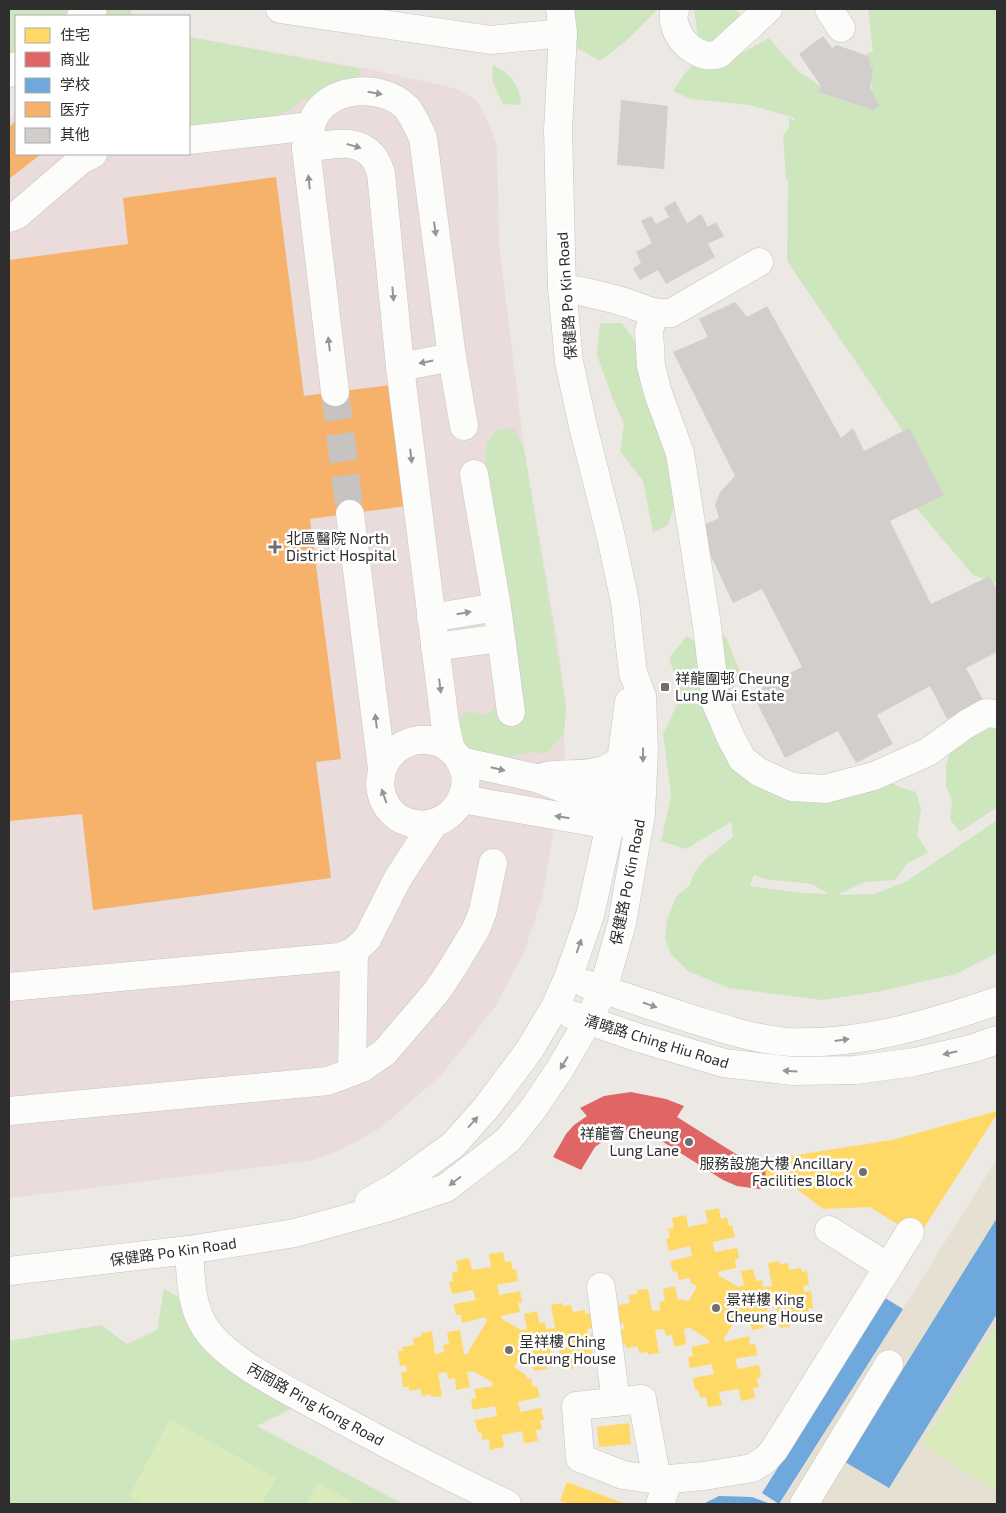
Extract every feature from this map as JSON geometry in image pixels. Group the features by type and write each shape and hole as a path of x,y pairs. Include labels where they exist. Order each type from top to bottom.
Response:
{"street":[{"path":"280,9 490,40 565,17"},
{"path":"675,9 674,21 685,44 699,53 710,56 719,54 768,9"},
{"name":"保健路 Po Kin Road","path":"9,1271 189,1250 295,1233 389,1207 446,1188 508,1140 533,1109 560,1069 588,1021 603,990 622,923 641,814 644,752 642,696 633,673 623,592 569,362 562,286 558,131 565,17"},
{"path":"335,392 309,137 316,114 332,100 348,93 367,92 391,96 407,108 423,138 452,357 464,426"},
{"path":"190,140 309,137 355,145 364,149 374,158 381,173 400,367 445,723 456,755 465,773 466,786 462,799 455,810 446,818 434,823 412,824 391,810 383,798 380,784 382,769 350,514"},
{"path":"9,218 17,215 82,160 91,155"},
{"path":"562,286 626,302 654,313 672,313 759,262"},
{"path":"654,313 649,331 651,366 658,393 680,453 709,641 716,703 742,758 759,772 792,787 824,790 883,772 928,752 964,725 986,714 997,714"},
{"path":"400,367 452,357"},
{"path":"474,474 497,607 511,712"},
{"path":"431,618 497,607"},
{"path":"435,647 500,638"},
{"name":"保健路 Po Kin Road","path":"336,1222 395,1187 453,1145 486,1108 519,1064 555,1007 568,978 590,915 616,798 633,673"},
{"path":"382,769 389,756 399,747 412,741 426,739 439,742 456,755 536,778 567,790 616,798 630,804 641,814 626,823 610,824 462,799"},
{"path":"536,778 561,773 592,773 605,770 621,760"},
{"path":"398,878 402,819"},
{"path":"9,987 340,957 354,951 367,939 398,878 434,823"},
{"path":"9,1111 328,1081 362,1068 385,1052 437,991 453,967 476,928 483,911 493,863"},
{"path":"352,1072 354,951"},
{"name":"清曉路 Ching Hiu Road","path":"568,978 716,1027 788,1042 828,1042 893,1033 946,1019 997,1000"},
{"name":"清曉路 Ching Hiu Road","path":"555,1007 588,1021 639,1038 724,1063 793,1071 855,1070 915,1062 974,1048 997,1040"},
{"path":"830,1230 888,1267"},
{"path":"662,1488 642,1399 576,1406 580,1458 623,1475 662,1488 704,1476 752,1468 765,1460 774,1450 910,1232"},
{"name":"丙岡路 Ping Kong Road","path":"189,1250 193,1300 203,1324 215,1342 235,1357 288,1390 371,1435 507,1504"},
{"path":"601,1287 616,1402"},
{"path":"804,1504 889,1364"}],"shaded area":[{"name":"北區醫院 North District Hospital","path":"190,37 378,71 457,89 477,101 491,128 497,148 499,245 524,449 558,645 566,706 564,734 565,764 542,898 524,952 495,1007 441,1075 379,1129 334,1153 308,1161 9,1198 9,121 15,116 15,155 190,155"},
{"path":"997,1159 997,1504 780,1504 903,1309"}],"green space":[{"path":"9,9 131,9 131,15 15,15 15,53 9,60"},
{"path":"553,9 658,9 627,40 600,61 577,48 554,20"},
{"path":"694,9 735,9 744,18 704,54 698,37"},
{"path":"868,9 997,9 997,583 973,575 911,502 924,462 787,261 788,180 786,180 783,136 789,127 789,117 794,121 795,118 749,105 691,99 673,91 685,73 700,57 715,55 725,67 735,57 769,38 799,72 821,86 818,92 867,108 880,106 872,90 867,54 873,51"},
{"path":"190,37 360,69 361,75 350,86 322,102 303,99 289,111 271,117 242,125 232,121 218,127 190,129"},
{"path":"493,65 510,76 519,92 521,105 503,104 492,80"},
{"path":"600,323 622,323 638,345 641,387 661,417 676,500 668,525 653,533 643,481 620,451 624,424 597,355"},
{"path":"514,428 524,449 566,706 564,734 546,754 530,752 508,757 479,758 467,753 458,739 457,722 467,712 489,714 497,705 481,479 485,465 487,444 496,430"},
{"path":"707,626 726,637 740,672 719,726 745,777 880,777 899,787 916,792 921,809 917,835 928,853 908,863 895,880 865,882 837,895 874,894 907,881 997,820 997,953 956,974 877,992 822,1000 729,988 688,971 671,954 665,939 667,920 676,897 690,885 693,876 702,862 733,837 731,822 686,849 661,841 671,796 663,734 681,696 669,658 687,636 699,644","holes":["754,875 765,879 812,884 828,894 801,893 750,886"]},
{"path":"990,725 997,728 997,807 960,832 950,819 952,800 946,786 946,765 955,738"},
{"path":"164,1289 198,1308 224,1343 309,1400 257,1426 403,1504 9,1504 9,1341 101,1325 127,1344 157,1330"},
{"path":"997,1325 997,1491 922,1444"},
{"path":"170,1419 276,1478 262,1504 145,1504 129,1496"},
{"path":"317,1483 357,1504 306,1504"}],"building: 住宅":[{"name":"服務設施大樓 Ancillary Facilities Block","path":"997,1111 997,1114 918,1237 870,1207 823,1209 790,1184 767,1187 764,1160 892,1140"},
{"name":"景祥樓 King Cheung House","path":"719,1208 721,1219 727,1217 729,1226 732,1225 735,1237 713,1242 715,1252 737,1248 739,1258 735,1260 736,1268 718,1272 718,1275 738,1287 744,1285 741,1271 753,1269 756,1281 762,1280 763,1287 772,1286 768,1263 779,1261 780,1264 788,1263 789,1270 801,1268 802,1272 807,1271 809,1285 803,1286 804,1292 811,1291 813,1308 808,1308 809,1312 797,1315 798,1322 790,1323 790,1327 780,1328 776,1307 767,1309 768,1316 762,1317 764,1328 752,1330 749,1317 739,1315 724,1338 725,1342 749,1336 750,1345 755,1344 757,1355 735,1359 738,1369 759,1365 761,1377 757,1378 759,1387 753,1388 755,1398 741,1401 739,1389 719,1392 722,1405 708,1407 706,1397 700,1398 698,1390 695,1390 693,1378 714,1374 712,1364 690,1368 688,1357 693,1356 691,1347 709,1343 709,1340 690,1328 684,1329 686,1344 674,1347 672,1335 666,1336 664,1329 655,1330 659,1353 648,1355 648,1352 639,1353 638,1346 626,1348 626,1344 621,1346 618,1330 624,1329 623,1323 617,1324 614,1309 619,1308 618,1305 630,1303 629,1295 638,1294 637,1290 648,1289 652,1311 661,1310 659,1302 665,1301 663,1289 675,1286 678,1300 682,1299 688,1302 697,1286 691,1283 690,1278 679,1280 677,1271 673,1272 670,1261 692,1256 690,1246 669,1251 666,1239 670,1238 668,1229 674,1228 672,1218 686,1215 688,1227 708,1223 705,1211"},
{"name":"呈祥樓 Ching Cheung House","path":"503,1252 505,1262 511,1261 512,1269 516,1269 518,1281 497,1285 499,1295 520,1291 522,1302 518,1303 520,1312 501,1316 502,1319 521,1330 527,1329 524,1314 537,1311 539,1323 545,1322 546,1329 555,1328 551,1305 562,1303 563,1306 571,1305 573,1312 585,1310 585,1314 590,1313 593,1328 587,1329 588,1335 594,1334 596,1349 591,1350 592,1354 580,1356 581,1363 573,1365 574,1368 563,1370 559,1347 550,1349 551,1356 545,1357 547,1369 534,1371 531,1354 520,1357 514,1367 526,1375 527,1379 531,1378 533,1387 537,1386 540,1397 518,1402 520,1412 541,1408 544,1420 540,1420 542,1429 536,1430 538,1441 524,1443 522,1431 502,1435 504,1447 490,1450 489,1439 482,1440 481,1432 478,1433 475,1420 497,1416 495,1406 473,1410 471,1399 476,1398 474,1389 493,1386 492,1382 473,1371 467,1372 470,1387 456,1390 455,1378 448,1379 447,1372 438,1373 442,1396 431,1397 431,1394 422,1396 421,1389 409,1391 409,1387 403,1387 401,1372 407,1372 406,1365 400,1366 398,1351 403,1351 402,1347 414,1345 413,1338 422,1336 421,1333 432,1331 435,1354 444,1352 443,1345 449,1344 447,1332 460,1330 464,1354 467,1354 487,1321 486,1317 462,1323 461,1315 456,1315 454,1304 476,1300 473,1290 452,1294 449,1282 453,1281 452,1273 458,1271 456,1261 469,1258 472,1270 491,1267 489,1254"},
{"path":"629,1423 631,1444 599,1447 597,1427"},
{"path":"567,1482 626,1504 570,1504 560,1501"}],"building: 商业":[{"name":"祥龍薈 Cheung Lung Lane","path":"631,1092 666,1099 684,1106 677,1117 736,1154 764,1160 767,1187 759,1189 737,1186 723,1180 660,1140 642,1134 626,1133 606,1139 595,1147 581,1170 553,1157 566,1134 574,1125 587,1116 580,1108 604,1096"}],"building: 学校":[{"path":"997,1218 997,1314 889,1488 845,1462"},
{"path":"885,1298 903,1309 779,1504 762,1493"},
{"path":"719,1496 752,1497 771,1504 703,1504"}],"building: 医疗":[{"path":"15,122 15,155 40,155 9,179 9,127"},
{"name":"北區醫院 North District Hospital","path":"276,177 304,396 398,384 414,505 310,519 341,759 316,762 331,878 93,910 82,814 9,821 9,260 128,244 123,198"}],"building: 其他":[{"path":"823,36 832,48 837,45 868,56 873,69 870,87 880,106 873,110 818,92 821,86 799,54"},
{"path":"621,100 668,106 664,169 617,165"},
{"path":"675,201 687,223 701,214 708,227 716,222 724,236 708,244 715,257 666,284 658,270 640,280 633,268 641,263 636,252 652,243 641,221 651,216 656,224 669,217 664,208"},
{"path":"735,302 747,317 767,306 841,438 853,428 864,451 909,428 944,495 890,521 931,604 990,576 997,590 997,652 966,668 983,700 947,719 930,686 877,715 893,744 856,763 838,731 785,758 752,693 802,667 762,589 733,603 698,528 719,518 715,505 720,492 735,476 673,352 708,337 699,319"}],"tunnel":[{"path":"335,392 350,514"}],"place":[{"name":"北區醫院 North District Hospital","path":"275,547"},
{"name":"祥龍圍邨 Cheung Lung Wai Estate","path":"665,687"},
{"name":"祥龍薈 Cheung Lung Lane","path":"689,1142"},
{"name":"服務設施大樓 Ancillary Facilities Block","path":"863,1172"},
{"name":"景祥樓 King Cheung House","path":"716,1308"},
{"name":"呈祥樓 Ching Cheung House","path":"509,1350"}]}
